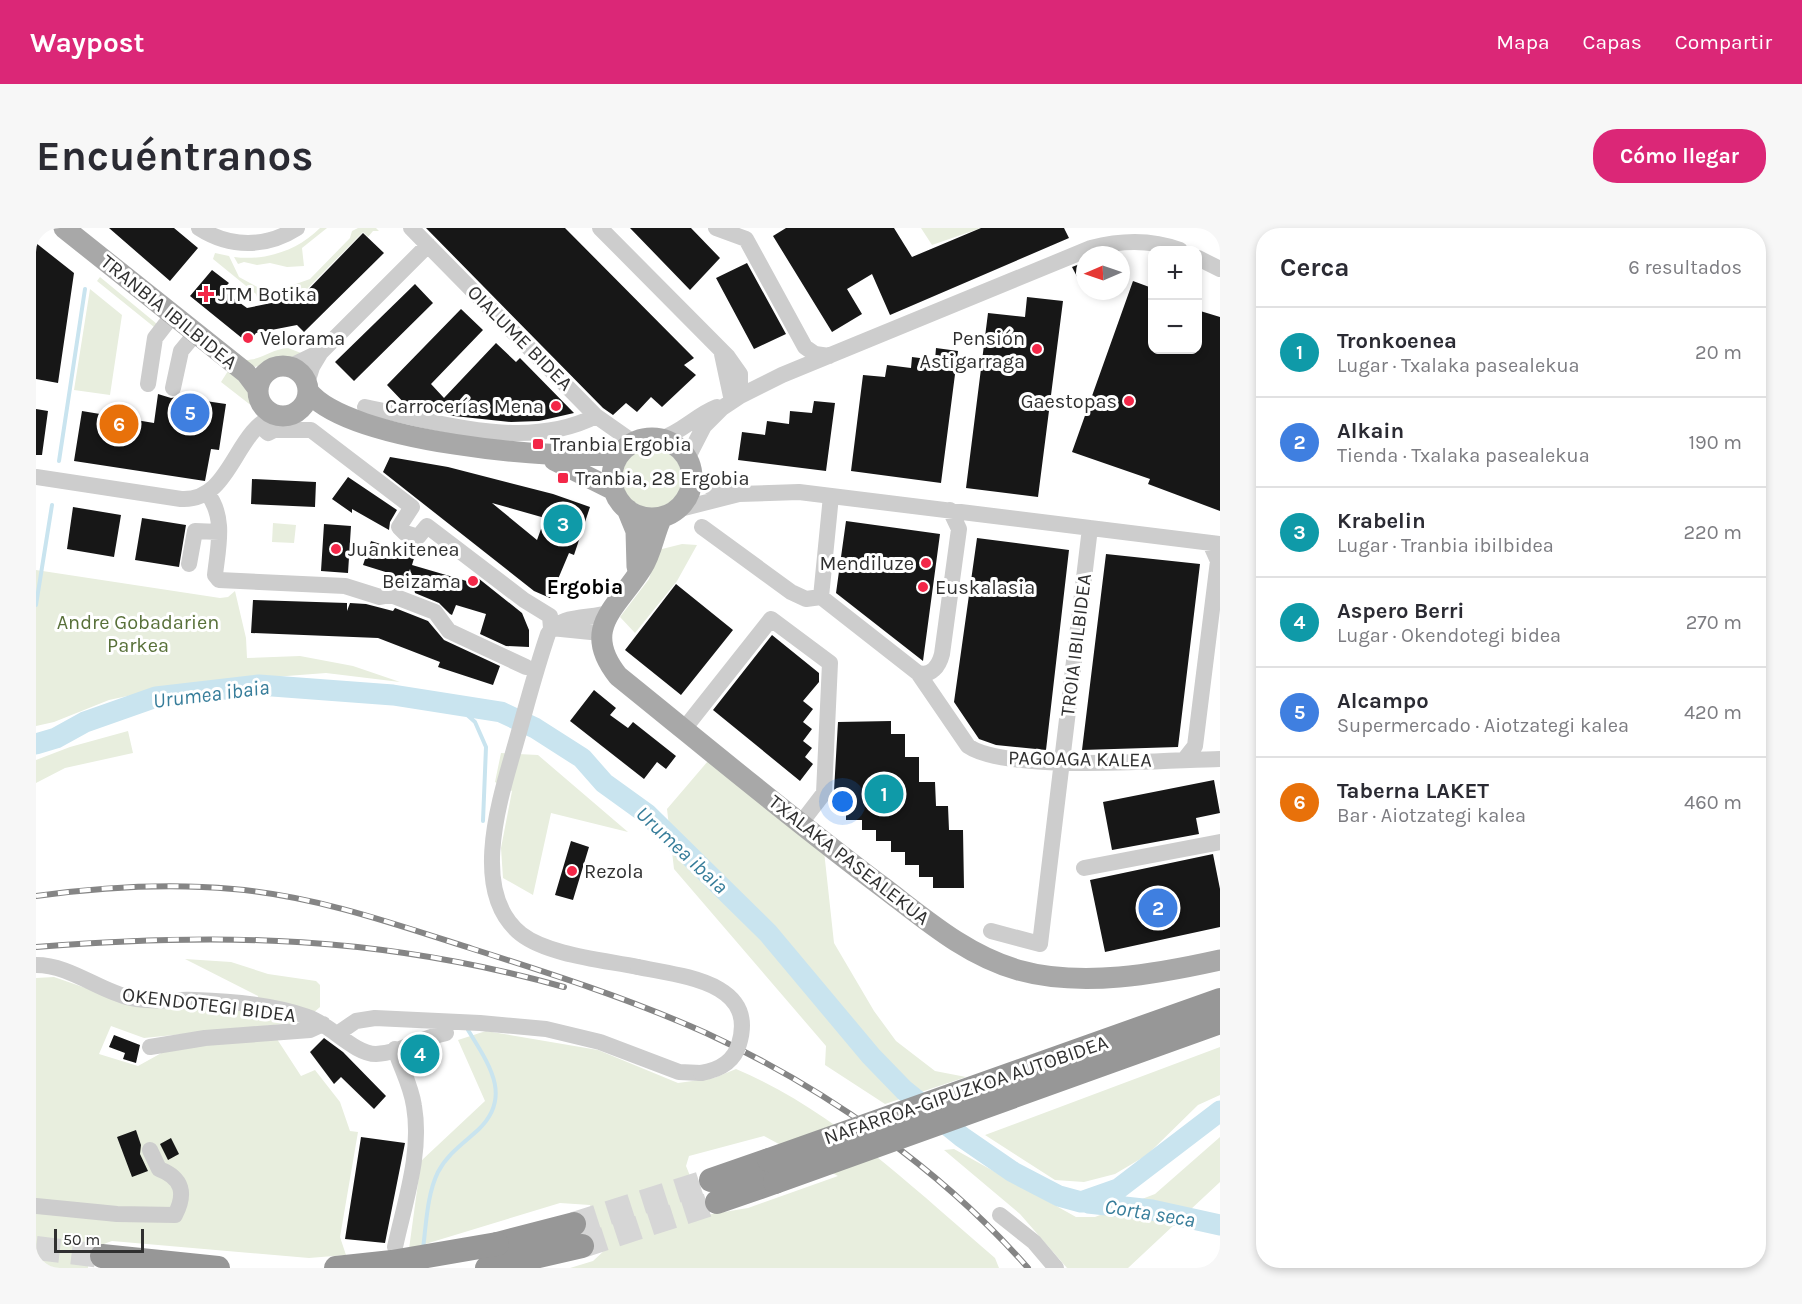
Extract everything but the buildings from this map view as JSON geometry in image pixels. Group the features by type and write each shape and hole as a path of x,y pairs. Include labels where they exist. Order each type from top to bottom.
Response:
{"highway":[{"name":"NAFARROA-GIPUZKOA AUTOBIDEA","path":"772,1171 1220,1000"},
{"name":"NAFARROA-GIPUZKOA AUTOBIDEA","path":"714,1191 1220,1022"},
{"path":"336,1268 412,1259 497,1244 578,1235 486,1268"},
{"path":"129,1268 102,1261 218,1268"}],"main road":[{"name":"TRANBIA IBILBIDEA","path":"64,228 195,334 262,397"},
{"path":"332,411 297,411 284,416 262,397 281,366 297,370 318,402 332,411 416,436 540,455 580,457 627,448 642,439 660,439 676,446 689,467 686,498 669,513 646,560 609,613 602,633"},
{"path":"297,411 305,402 307,387"},
{"path":"614,490 612,471 627,448"},
{"path":"540,455 578,470 614,490 627,509 638,543 634,578"},
{"path":"627,509 644,517 669,513"},
{"name":"TXALAKA PASEALEKUA","path":"602,633 607,661 618,676 801,823 968,951 1019,971 1069,978 1107,978 1220,960"}],"street":[{"path":"199,228 219,238 242,243 266,242 297,228"},
{"name":"OIALUME BIDEA","path":"411,228 627,448"},
{"path":"600,228 720,348 736,399"},
{"path":"716,228 746,239 805,347 814,354 829,356"},
{"path":"660,439 674,434 705,412 782,375 1091,248 1133,241 1166,246"},
{"path":"289,367 321,352 428,245"},
{"path":"1202,260 1220,269"},
{"path":"148,384 155,338 172,316"},
{"path":"173,388 181,351 195,334"},
{"path":"307,387 321,352"},
{"path":"36,477 181,499 194,498 207,493 217,484 262,397"},
{"path":"150,1047 205,1038 330,1029 375,1018 512,1025 568,1034 618,1048 679,1072 701,1073 718,1069 736,1052 742,1027 734,1002 725,992 710,983 547,947 523,936 512,925 499,904 493,883 494,836 500,800 531,676 551,628 550,616 525,600 427,526 418,537 405,533 399,527 412,507 311,430 274,430 268,433 262,397"},
{"path":"736,399 704,426 689,467 712,489 739,494 800,492 1215,543 1218,561 1195,746 1184,760"},
{"path":"365,407 451,425 502,432 561,431 596,416"},
{"path":"207,493 219,515 215,575 219,580 345,586 380,597 391,595 435,612 448,631 531,676"},
{"path":"669,513 739,494"},
{"path":"702,527 791,592 806,599 821,597 831,496"},
{"path":"918,673 930,673 940,664 942,654 958,529 950,510"},
{"name":"TROIA IBILBIDEA","path":"991,931 1040,945 1090,528"},
{"path":"189,564 195,531 219,532"},
{"name":"PAGOAGA KALEA","path":"821,597 918,673 968,746 978,753 994,757 1061,762 1220,759"},
{"path":"551,628 562,621 587,619 609,613"},
{"path":"684,729 771,620 830,663 824,793 801,823"},
{"path":"551,628 602,633"},
{"path":"502,666 531,676"},
{"path":"1084,868 1220,842"},
{"name":"OKENDOTEGI BIDEA","path":"36,965 62,970 104,990 131,998 195,1000 267,1008 310,1017 368,1053 382,1053 429,1036 447,1033"},
{"path":"395,1049 412,1094 416,1134 414,1164 395,1247"},
{"path":"150,1150 159,1169 171,1174 182,1190"},
{"path":"36,1206 107,1213 175,1215 182,1202 177,1161"},
{"path":"1000,1215 1034,1242 1056,1268"}],"green space":[{"path":"320,228 327,228 302,248 304,266 287,267 270,263 257,265 244,262 238,264 234,257 269,256 280,253 301,243"},
{"path":"358,228 376,228 379,231 373,231 368,237 363,232 302,294 259,303 256,294 213,259 215,253 229,256 239,277 263,290 279,290 310,279 350,238 352,231"},
{"path":"921,228 981,228 932,245"},
{"path":"100,277 157,324 154,327 97,281"},
{"path":"90,289 122,315 110,395 74,390"},
{"path":"288,348 301,353 292,360 273,360 255,367 246,365 246,360"},
{"path":"228,371 251,390 257,410 221,382"},
{"path":"646,448 658,448 669,453 677,461 682,478 680,490 669,503 658,508 646,508 635,503 627,495 622,484 622,472 627,461 635,453"},
{"path":"273,523 296,525 294,543 272,542"},
{"path":"682,544 697,545 677,581 635,633 620,617 649,579 658,550"},
{"name":"Andre Gobadarien Parkea","path":"36,570 220,598 228,597 235,591 246,638 247,658 300,656 353,666 400,682 326,673 183,684 109,700 54,722 36,726"},
{"path":"128,731 133,753 65,768 36,783 36,760 70,747"},
{"path":"501,753 538,755 628,832 551,813 533,895 503,878 501,848 512,791 495,782"},
{"path":"708,761 824,851 834,943 874,1011 896,1041 935,1071 966,1077 885,1104 825,1065 826,1046 674,869 667,809"},
{"path":"185,959 231,962 268,974 316,981 320,985 320,1007 303,1022 144,1038 111,1026 99,1054 138,1066 174,1046 275,1036 301,1076 315,1070 340,1102 350,1131 358,1132 340,1237 346,1255 309,1258 112,1241 95,1250 88,1268 36,1268 36,978 54,977 103,994 255,1011 258,996"},
{"path":"486,1031 598,1050 678,1083 714,1078 736,1069 772,1086 807,1107 872,1153 995,1258 999,1268 570,1268 593,1261 607,1248 590,1205 560,1203 409,1249 421,1161 485,1101 458,1040","holes":["764,1136 838,1176 748,1208 706,1215 686,1166 689,1156"]},
{"path":"1220,1047 1220,1095 1198,1105 1147,1155 1115,1174 1084,1182 1055,1180 985,1135"},
{"path":"1220,1137 1220,1182 1128,1268 1067,1268 1020,1214 944,1150 954,1149 1076,1217 1095,1217 1155,1194"}],"waterway":[{"path":"59,461 85,289"},
{"path":"36,605 52,505"},
{"name":"Urumea ibaia","path":"36,744 56,738 85,722 156,697 259,685 393,695 501,712 535,728 582,758 604,783 647,814 768,933 871,1056 904,1090 962,1137 1013,1172 1059,1196 1081,1202 1118,1189 1220,1111"},
{"path":"454,703 475,722 486,747 483,821"},
{"path":"423,1249 429,1200 438,1172 451,1154 489,1117 494,1104 496,1092 494,1080 468,1030"},
{"name":"Corta seca","path":"1088,1203 1152,1210 1220,1225"}],"tunnel":[{"path":"574,1224 711,1180"},
{"path":"582,1246 717,1202"},
{"path":"36,1248 102,1256"}],"railway":[{"path":"36,896 110,888 184,886 233,889 295,898 385,921 620,998 706,1033 794,1079 837,1105 879,1134 958,1197 1028,1268"},
{"path":"36,947 172,940 302,942 431,957 497,970 564,987"}],"place":[{"name":"JTM Botika","path":"206,294"},
{"name":"Velorama","path":"248,338"},
{"name":"Pensión Astigarraga","path":"1037,349"},
{"name":"Gaestopas","path":"1129,401"},
{"name":"Carrocerías Mena","path":"556,406"},
{"name":"Alcampo","path":"190,413"},
{"name":"Taberna LAKET","path":"119,424"},
{"name":"Tranbia Ergobia","path":"538,444"},
{"name":"Tranbia, 28 Ergobia","path":"563,478"},
{"name":"Krabelin","path":"563,524"},
{"name":"Juankitenea","path":"336,549"},
{"name":"Mendiluze","path":"926,563"},
{"name":"Beizama","path":"473,581"},
{"name":"Euskalasia","path":"923,587"},
{"name":"Tronkoenea","path":"884,794"},
{"name":"Rezola","path":"572,871"},
{"name":"Alkain","path":"1158,908"},
{"name":"Aspero Berri","path":"420,1054"}],"district":[{"name":"Ergobia","path":"585,587"}]}
